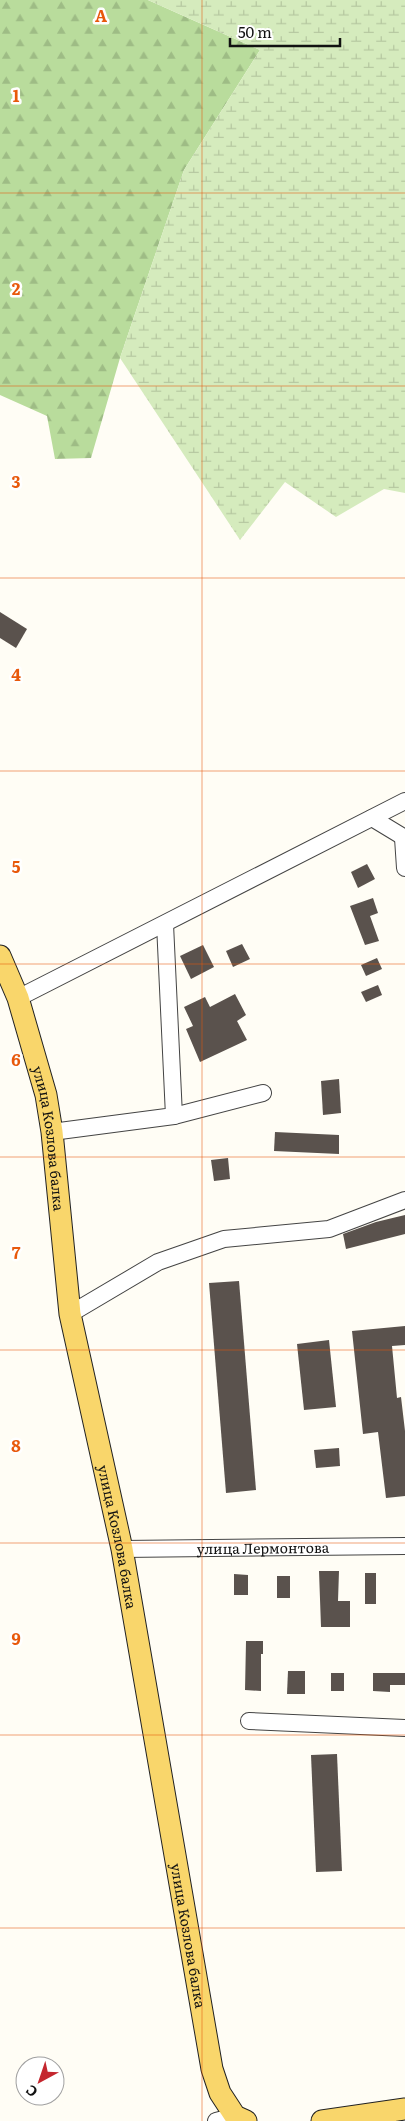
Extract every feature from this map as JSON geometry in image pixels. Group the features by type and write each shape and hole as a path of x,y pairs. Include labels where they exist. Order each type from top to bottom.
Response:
{"main road":[{"name":"улица Козлова балка","path":"0,956 18,998 46,1095 52,1132 70,1314 122,1549 212,2068 220,2093 232,2119"},
{"path":"322,2121 405,2109"}],"street":[{"path":"18,998 405,800"},
{"path":"372,818 404,838 405,868"},
{"path":"165,924 174,1116"},
{"path":"52,1132 174,1116 263,1093"},
{"path":"70,1314 158,1262 224,1239 329,1229 405,1200"},
{"name":"улица Лермонтова","path":"122,1549 405,1546"},
{"path":"250,1720 405,1728"}],"green space":[{"path":"0,0 148,0 260,50 184,170 120,358 91,458 55,459 47,416 0,395"},
{"path":"148,0 405,0 405,493 384,489 336,517 285,482 240,540 120,358 184,170 260,50"}],"building":[{"path":"0,612 27,629 16,648 0,638"},
{"path":"367,864 375,879 358,888 351,872"},
{"path":"373,898 378,913 370,916 379,941 365,945 350,906"},
{"path":"242,944 250,959 233,967 226,951"},
{"path":"203,945 214,967 191,979 180,956"},
{"path":"377,958 382,969 366,976 361,965"},
{"path":"378,985 382,995 366,1002 361,992"},
{"path":"235,994 246,1015 237,1021 247,1040 200,1062 186,1029 193,1026 184,1007 205,997 210,1007"},
{"path":"339,1079 341,1113 323,1115 321,1081"},
{"path":"275,1132 339,1135 339,1154 274,1151"},
{"path":"228,1158 230,1179 214,1181 211,1160"},
{"path":"405,1215 405,1234 346,1249 343,1234 376,1222"},
{"path":"239,1281 256,1490 226,1493 209,1283"},
{"path":"405,1326 405,1345 392,1346 397,1398 401,1397 405,1431 405,1496 386,1498 378,1432 363,1434 352,1331"},
{"path":"329,1340 336,1407 304,1410 297,1344"},
{"path":"339,1448 340,1466 316,1468 314,1450"},
{"path":"319,1571 339,1571 338,1601 350,1601 350,1627 321,1627"},
{"path":"365,1573 376,1573 376,1604 365,1604"},
{"path":"234,1574 248,1575 248,1595 234,1595"},
{"path":"277,1576 290,1576 290,1598 277,1598"},
{"path":"246,1641 263,1641 261,1691 245,1690"},
{"path":"288,1671 305,1671 305,1694 287,1694"},
{"path":"331,1673 344,1673 344,1691 331,1691"},
{"path":"373,1673 405,1673 405,1685 390,1685 390,1692 373,1691"},
{"path":"337,1754 342,1871 316,1872 311,1755"}]}
